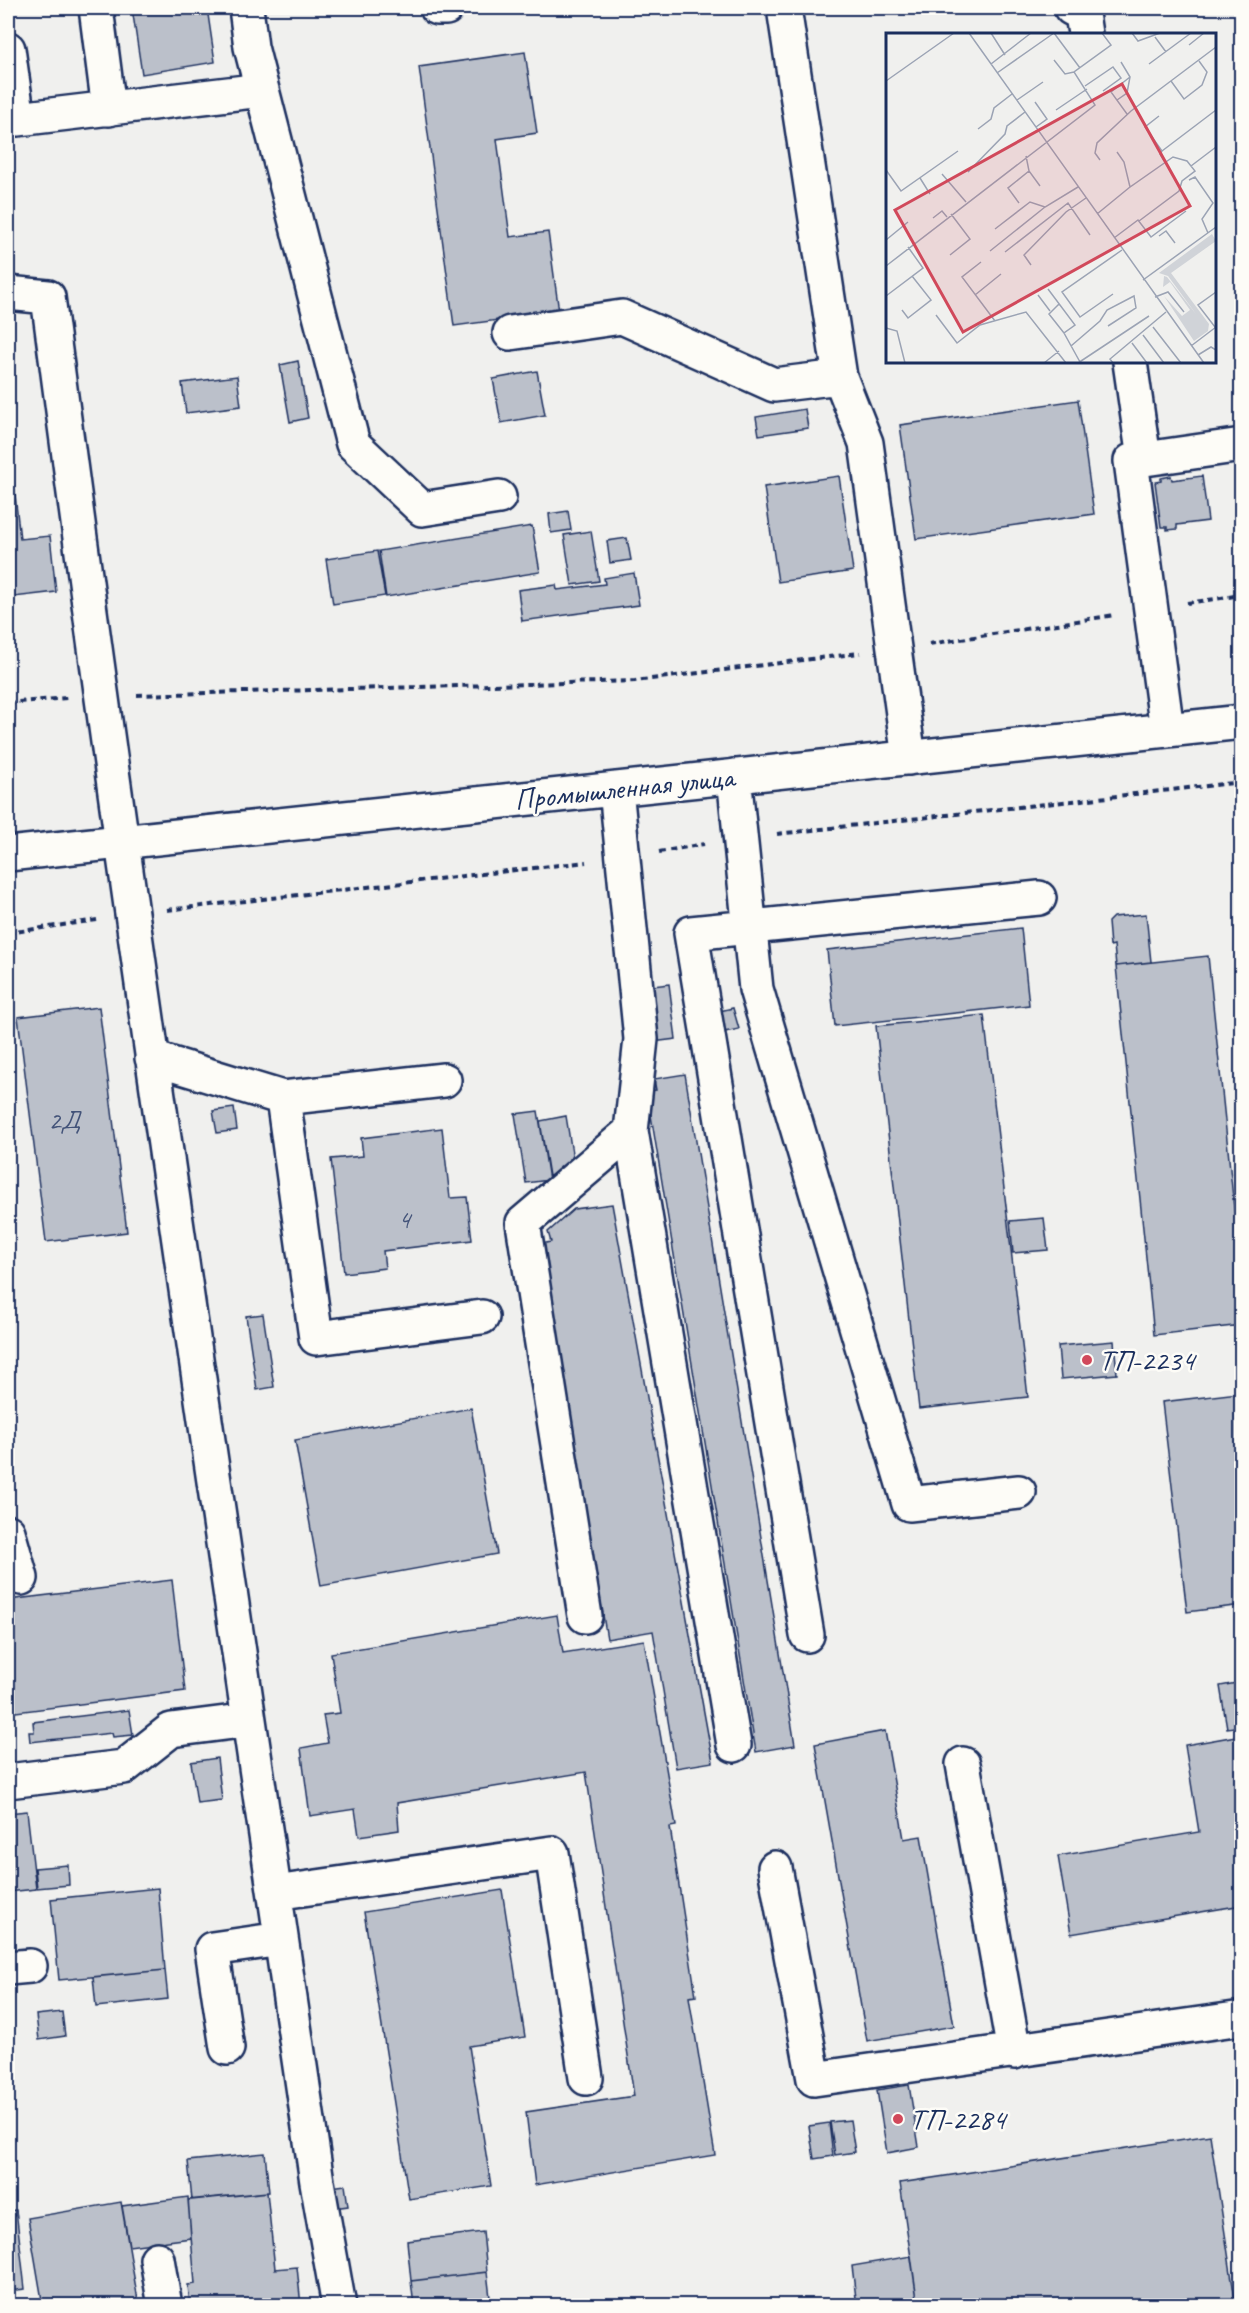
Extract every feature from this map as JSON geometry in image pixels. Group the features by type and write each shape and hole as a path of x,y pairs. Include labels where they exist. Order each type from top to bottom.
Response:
{"street":[{"path":"96,8 109,109"},
{"path":"246,8 251,47 353,444 422,509 500,497"},
{"path":"437,8 446,8"},
{"path":"784,8 840,377 866,443 909,758"},
{"path":"1071,8 1082,14 1085,33"},
{"path":"8,49 18,119 262,90"},
{"path":"8,293 48,297 100,696 152,1058 316,2182 339,2306"},
{"path":"510,333 622,317 774,386 840,377"},
{"path":"1130,363 1144,459"},
{"path":"1167,730 1131,461 1242,445"},
{"name":"Промышленная улица","path":"8,854 1242,722"},
{"path":"734,776 756,989 909,1504 1019,1492"},
{"path":"616,789 641,1039 631,1131 734,1745"},
{"path":"807,1635 691,933 1039,898"},
{"path":"152,1058 283,1098 444,1080"},
{"path":"283,1098 316,1338 482,1317"},
{"path":"585,1616 523,1223 631,1131"},
{"path":"8,1532 21,1578"},
{"path":"8,1781 124,1767 171,1730 249,1720"},
{"path":"963,1764 1014,2052"},
{"path":"274,1893 552,1853 586,2078"},
{"path":"775,1868 814,2079 1242,2018"},
{"path":"227,2048 212,1949 281,1939"},
{"path":"157,2259 165,2306"}],"path":[{"path":"8,703 100,696 635,681 895,649 1242,595"}],"building":[{"path":"132,8 207,8 215,62 142,74"},
{"path":"525,52 537,133 497,139 510,237 548,232 559,312 454,326 419,67"},
{"path":"298,361 308,418 290,422 280,365"},
{"path":"537,371 545,415 501,423 493,379"},
{"path":"237,376 241,406 186,413 182,383"},
{"path":"1078,400 1094,514 916,539 900,425"},
{"path":"805,409 808,428 759,435 756,417"},
{"path":"839,476 853,571 778,582 764,487"},
{"path":"1171,476 1172,480 1202,476 1208,521 1177,525 1177,529 1167,530 1167,527 1161,527 1155,482"},
{"path":"13,477 20,539 50,536 56,592 14,597 14,590 8,590 8,478"},
{"path":"568,511 571,530 551,533 549,514"},
{"path":"532,526 540,572 386,597 379,551"},
{"path":"591,531 599,581 572,585 564,535"},
{"path":"627,538 631,560 610,563 607,541"},
{"path":"377,551 385,596 333,604 326,559"},
{"path":"634,573 639,605 522,621 518,590 556,585 557,590 605,584 604,578"},
{"path":"1146,914 1151,962 1116,966 1114,945 1110,946 1108,922 1113,917"},
{"path":"1021,928 1029,1005 835,1026 827,950"},
{"path":"1208,956 1242,1285 1242,1325 1154,1335 1116,966"},
{"path":"669,984 676,1039 653,1042 645,987"},
{"path":"99,1007 127,1232 46,1242 18,1017"},
{"path":"733,1008 739,1029 720,1033 715,1012"},
{"path":"984,1015 1028,1397 919,1409 876,1026"},
{"path":"685,1074 795,1745 756,1752 647,1091 656,1090 654,1079"},
{"path":"234,1108 237,1130 217,1133 213,1111"},
{"path":"538,1111 549,1180 526,1183 515,1114"},
{"path":"566,1116 575,1172 549,1176 540,1121"},
{"path":"442,1128 450,1198 467,1197 472,1240 383,1251 385,1268 344,1273 331,1159 363,1156 361,1138"},
{"path":"612,1204 713,1762 676,1768 653,1631 607,1639 541,1244 551,1242 548,1232 574,1209"},
{"path":"1044,1218 1048,1250 1013,1253 1010,1221"},
{"path":"263,1314 274,1387 257,1390 246,1316"},
{"name":"ТП-2234","path":"1114,1341 1117,1374 1061,1379 1058,1346"},
{"path":"1238,1393 1242,1418 1242,1605 1187,1612 1162,1402"},
{"path":"471,1408 497,1554 321,1586 295,1440"},
{"path":"172,1580 185,1691 8,1713 8,1600"},
{"path":"557,1615 563,1653 644,1640 676,1826 670,1827 696,1996 689,1997 715,2155 535,2185 526,2112 634,2096 586,1772 397,1803 399,1830 359,1836 355,1809 310,1816 301,1748 328,1743 323,1715 340,1713 331,1653"},
{"path":"1242,1682 1242,1726 1227,1728 1220,1686"},
{"path":"129,1710 133,1735 113,1737 112,1733 30,1742 29,1732 34,1732 33,1722"},
{"path":"885,1731 904,1839 921,1836 954,2026 867,2041 815,1744"},
{"path":"1242,1735 1242,1905 1071,1934 1058,1856 1199,1832 1185,1745"},
{"path":"217,1758 222,1800 197,1803 191,1762"},
{"path":"27,1811 36,1889 8,1892 8,1813"},
{"path":"68,1865 69,1885 37,1888 35,1868"},
{"path":"158,1888 165,1970 59,1980 51,1899"},
{"path":"502,1890 525,2037 469,2046 491,2186 409,2199 364,1912"},
{"path":"165,1970 168,1999 96,2007 93,1977"},
{"path":"62,2012 65,2036 39,2040 36,2015"},
{"name":"ТП-2284","path":"909,2085 919,2147 887,2153 877,2090"},
{"path":"850,2120 855,2152 835,2155 830,2122"},
{"path":"829,2123 833,2156 814,2159 809,2126"},
{"path":"1210,2135 1236,2306 918,2306 900,2183"},
{"path":"265,2153 269,2192 192,2200 188,2161"},
{"path":"345,2185 348,2206 334,2208 331,2187"},
{"path":"267,2192 275,2269 297,2267 301,2306 190,2306 188,2285 195,2284 188,2200"},
{"path":"188,2197 191,2238 129,2246 122,2206"},
{"path":"121,2202 139,2306 43,2306 28,2218"},
{"path":"16,2210 25,2289 8,2291 8,2211"},
{"path":"483,2232 487,2272 411,2281 407,2241"},
{"path":"911,2256 918,2306 857,2306 852,2266"},
{"path":"487,2272 491,2306 414,2306 411,2281"}],"place":[{"name":"ТП-2234","path":"1087,1360"},
{"name":"ТП-2284","path":"898,2119"}]}
